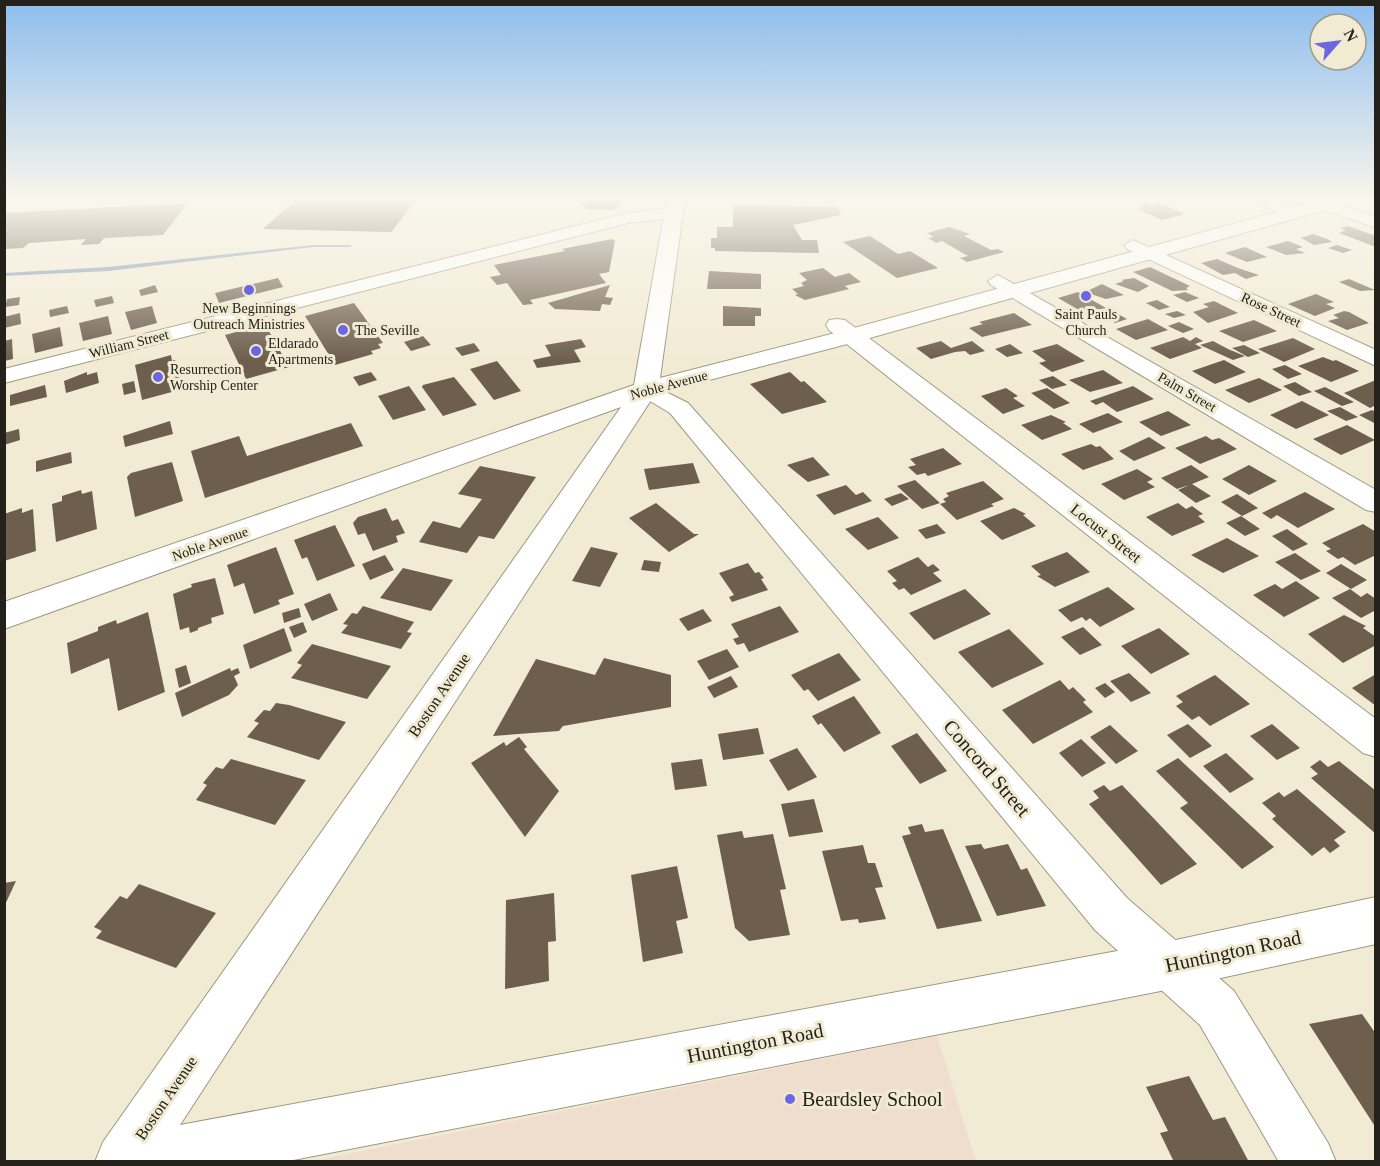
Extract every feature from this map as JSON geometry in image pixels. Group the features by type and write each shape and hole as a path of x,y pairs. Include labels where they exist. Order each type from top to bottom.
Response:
{"main road":[{"name":"Boston Avenue","path":"123,1161 648,381 668,252"},
{"name":"Noble Avenue","path":"4,596 648,381 1129,252"},
{"name":"Noble Avenue","path":"4,616 648,381"},
{"name":"Huntington Road","path":"134,1161 1171,965 1376,920"}],"street":[{"name":"William Street","path":"4,376 493,252"},
{"name":"Rose Street","path":"1149,252 1376,359"},
{"name":"Palm Street","path":"1005,285 1376,503"},
{"name":"Locust Street","path":"844,330 1376,741"},
{"name":"Concord Street","path":"648,381 675,403 1112,914 1217,1008 1309,1161"}],"shaded area":[{"name":"Beardsley School","path":"937,1036 976,1161 312,1161"}],"building":[{"path":"558,252 613,252 609,272 599,274 606,283 530,300 533,304 523,305 507,283 497,285 490,277 501,275 494,265"},
{"path":"859,252 912,252 938,268 897,278"},
{"path":"962,252 1002,252 967,262 960,258 968,256"},
{"path":"1257,252 1267,257 1247,262 1225,253"},
{"path":"1280,252 1305,253 1286,255"},
{"path":"1217,259 1259,275 1246,279 1235,273 1223,275 1201,263"},
{"path":"1150,267 1190,286 1186,288 1188,290 1172,291 1133,272"},
{"path":"823,268 835,277 849,273 861,282 845,286 849,289 805,300 795,295 798,294 792,289 804,286 801,283 807,280 799,273"},
{"path":"709,271 761,274 761,289 707,289"},
{"name":"New Beginnings Outreach Ministries","path":"278,278 283,287 219,303 215,293"},
{"path":"1134,278 1149,286 1138,292 1115,284 1124,281 1121,280"},
{"path":"1349,279 1375,290 1360,291 1339,282"},
{"path":"1102,284 1124,295 1106,299 1085,292"},
{"path":"155,285 158,292 141,296 139,290"},
{"path":"610,285 605,297 613,298 610,305 602,304 600,311 555,309 548,303"},
{"path":"1078,292 1106,308 1101,309 1104,311 1086,314 1058,298"},
{"path":"1185,292 1199,298 1187,302 1173,295"},
{"path":"1316,294 1334,302 1326,304 1335,308 1315,316 1288,304"},
{"path":"112,296 114,303 96,307 94,300"},
{"path":"20,297 19,305 5,307 7,299"},
{"path":"1157,300 1170,307 1159,310 1146,303"},
{"path":"1214,301 1238,313 1208,323 1193,312 1209,307 1203,304"},
{"name":"The Seville","path":"354,303 383,343 378,344 381,348 371,351 373,354 335,365 305,316"},
{"path":"67,306 69,313 50,317 49,310"},
{"path":"152,306 157,323 131,330 125,312"},
{"path":"723,306 761,308 761,316 755,316 755,326 723,326"},
{"path":"1177,311 1186,315 1174,318 1165,314"},
{"path":"1344,311 1369,323 1347,330 1328,321 1339,318 1333,315"},
{"path":"1114,312 1127,319 1115,323 1102,315"},
{"path":"20,313 21,324 4,328 4,317"},
{"path":"1014,313 1032,325 982,337 969,328 983,324 979,322"},
{"path":"108,316 112,334 83,341 79,323"},
{"path":"1148,319 1168,330 1136,340 1116,329"},
{"path":"1254,320 1277,331 1243,342 1219,331"},
{"path":"1179,322 1194,329 1183,333 1168,326"},
{"name":"Eldarado Apartments","path":"265,324 289,367 246,379 225,335"},
{"path":"60,327 63,346 35,353 32,334"},
{"path":"423,336 431,345 411,351 404,342"},
{"path":"1183,337 1190,341 1196,337 1203,341 1195,344 1202,348 1170,359 1150,348"},
{"path":"1293,338 1315,349 1284,362 1258,349"},
{"path":"12,339 13,359 4,361 4,341"},
{"path":"581,339 586,347 574,350 581,362 537,368 533,360 551,356 545,345"},
{"path":"941,341 951,348 972,341 985,351 970,355 965,351 955,352 931,359 916,348"},
{"path":"1213,341 1245,356 1233,360 1200,345"},
{"path":"474,343 480,351 462,356 455,348"},
{"path":"1010,344 1023,353 1007,357 995,349"},
{"path":"1057,344 1085,361 1052,372 1039,363 1046,361 1032,351"},
{"path":"1244,345 1260,353 1248,357 1232,348"},
{"name":"Resurrection Worship Center","path":"171,355 172,361 175,360 183,389 142,400 135,365"},
{"path":"1323,357 1336,360 1359,371 1331,382 1298,366"},
{"path":"1224,360 1246,372 1215,384 1192,371"},
{"path":"497,361 521,391 494,400 470,369"},
{"path":"1285,365 1302,374 1288,379 1272,369"},
{"path":"1103,370 1123,383 1090,392 1069,380"},
{"path":"87,372 87,375 97,372 99,383 66,393 64,381"},
{"path":"371,372 377,380 359,386 353,377"},
{"path":"790,372 801,382 804,381 827,402 782,414 750,384"},
{"path":"1053,376 1067,385 1052,389 1039,380"},
{"path":"454,377 477,405 443,416 422,387"},
{"path":"1259,378 1282,390 1249,403 1225,390"},
{"path":"1376,380 1376,405 1370,408 1344,393"},
{"path":"134,381 136,392 124,395 122,384"},
{"path":"1295,382 1312,392 1299,396 1283,386"},
{"path":"45,385 47,397 10,406 10,395"},
{"path":"409,386 426,410 393,420 378,396"},
{"path":"1133,386 1154,399 1117,412 1103,402 1096,405 1090,401"},
{"path":"1325,387 1354,402 1342,406 1314,391"},
{"path":"1006,388 1018,396 1013,398 1025,406 1003,414 981,396"},
{"path":"1047,388 1070,403 1054,409 1031,393"},
{"path":"1302,401 1329,415 1296,429 1270,415"},
{"path":"1340,407 1358,417 1346,421 1327,411"},
{"path":"1372,410 1376,412 1376,424 1359,415"},
{"path":"1168,411 1191,425 1161,436 1139,422"},
{"path":"1108,413 1123,422 1093,433 1079,424"},
{"path":"1051,415 1066,422 1063,423 1072,429 1042,440 1021,425"},
{"path":"170,421 173,434 125,447 123,436"},
{"path":"351,423 363,446 205,498 191,451 239,436 247,456"},
{"path":"1347,425 1375,440 1341,455 1313,439"},
{"path":"19,429 20,440 4,445 4,433"},
{"path":"1206,436 1212,440 1219,438 1237,449 1200,464 1175,448"},
{"path":"1149,437 1166,448 1134,461 1119,451"},
{"path":"1091,444 1096,447 1100,446 1114,459 1083,470 1061,454"},
{"path":"943,448 962,464 928,476 925,473 917,475 908,467 916,465 910,459"},
{"path":"71,452 72,463 36,472 36,461"},
{"path":"813,457 830,475 808,482 787,465"},
{"path":"172,462 183,501 135,517 127,477 131,473"},
{"path":"693,463 700,483 649,490 644,469"},
{"path":"1191,465 1209,477 1192,484 1211,496 1196,503 1178,490 1189,485 1177,489 1161,478"},
{"path":"1249,465 1277,481 1249,495 1222,479"},
{"path":"480,466 536,477 494,539 479,536 467,553 419,542 433,521 460,528 482,499 458,494"},
{"path":"1137,469 1153,479 1147,482 1155,487 1124,500 1101,484"},
{"path":"915,480 940,503 922,509 897,486"},
{"path":"983,481 1004,499 991,504 994,506 957,520 940,504 946,502 943,499 949,496 946,493"},
{"path":"846,485 856,495 863,492 872,501 834,515 816,495"},
{"path":"81,490 82,494 92,491 97,529 56,542 52,504 62,501 62,496"},
{"path":"1305,492 1335,509 1298,528 1277,515 1271,519 1262,513"},
{"path":"901,493 909,499 892,506 884,499"},
{"path":"1237,494 1258,508 1242,516 1221,502"},
{"path":"656,503 694,534 699,534 669,552 629,518"},
{"path":"1178,503 1186,509 1192,506 1203,514 1198,516 1205,522 1172,536 1146,517"},
{"path":"22,508 22,513 33,509 36,551 4,561 4,514"},
{"path":"386,508 392,521 398,519 405,533 396,536 398,542 373,551 365,533 358,535 353,523 358,517"},
{"path":"1014,508 1026,514 1023,515 1036,526 1002,540 980,521"},
{"path":"1241,516 1260,529 1245,536 1226,523"},
{"path":"878,517 899,538 868,550 845,529"},
{"path":"937,524 946,533 926,539 918,530"},
{"path":"1363,524 1376,532 1376,555 1355,565 1343,557 1338,559 1326,551 1331,549 1322,543"},
{"path":"335,525 355,566 317,581 307,557 302,559 294,540"},
{"path":"1287,529 1308,544 1293,551 1272,536"},
{"path":"1227,538 1259,556 1223,573 1191,555"},
{"path":"276,547 294,594 278,600 280,604 254,614 244,583 234,587 227,565"},
{"path":"591,547 618,553 600,587 572,581"},
{"path":"1067,552 1090,572 1055,587 1037,576 1041,575 1031,566"},
{"path":"1295,553 1321,571 1301,580 1275,562"},
{"path":"385,555 394,570 370,580 362,564"},
{"path":"918,557 928,567 933,564 940,570 933,573 942,581 911,595 904,588 899,590 892,583 897,581 887,571"},
{"path":"644,560 661,562 659,572 641,570"},
{"path":"748,563 755,573 759,572 764,578 761,579 768,590 732,602 729,597 734,595 719,573"},
{"path":"1341,564 1367,580 1351,589 1326,573"},
{"path":"403,568 453,580 431,611 380,598"},
{"path":"215,578 224,614 211,618 212,623 190,633 189,627 180,630 173,594 192,587 191,584"},
{"path":"1296,581 1320,598 1284,617 1253,595 1275,584 1282,589"},
{"path":"1108,587 1135,609 1100,627 1090,618 1086,621 1082,617 1071,622 1058,610"},
{"path":"965,589 991,614 934,640 909,613"},
{"path":"1350,589 1361,597 1367,593 1376,599 1376,610 1361,618 1332,598"},
{"path":"330,593 338,610 312,621 304,604"},
{"path":"363,606 414,622 407,632 412,633 401,649 341,633 348,625 343,624 352,613 357,614"},
{"path":"780,606 799,632 749,652 744,643 737,645 733,639 739,637 731,624"},
{"path":"299,608 301,617 284,623 282,613"},
{"path":"703,609 712,621 688,631 679,619"},
{"path":"148,612 165,692 118,711 109,658 71,674 67,643 98,631 98,627 116,620 117,624"},
{"path":"1344,615 1366,626 1363,628 1376,637 1376,645 1343,663 1308,634"},
{"path":"303,622 307,632 294,638 289,627"},
{"path":"1083,627 1102,645 1080,655 1061,637"},
{"path":"284,628 292,651 250,669 243,645"},
{"path":"1159,628 1190,654 1151,674 1121,646"},
{"path":"1009,629 1044,664 992,688 958,652"},
{"path":"312,644 391,666 367,699 291,678 302,665 297,663"},
{"path":"727,649 739,667 709,680 697,661"},
{"path":"839,653 861,680 818,701 808,689 804,691 791,675"},
{"path":"604,658 671,675 671,707 563,726 559,731 493,736 536,659 595,675"},
{"path":"186,665 191,683 179,688 175,669"},
{"path":"230,668 231,671 238,668 240,673 234,676 238,685 229,695 182,717 175,693"},
{"path":"1129,673 1151,693 1131,702 1110,681"},
{"path":"1376,674 1376,706 1352,688"},
{"path":"1215,675 1250,704 1210,726 1199,716 1192,720 1176,706 1183,702 1176,696"},
{"path":"731,676 738,687 714,698 707,687"},
{"path":"1060,680 1069,690 1073,687 1086,700 1083,702 1093,712 1033,744 1002,710"},
{"path":"1105,683 1115,692 1105,698 1095,688"},
{"path":"854,696 881,733 844,752 821,723 818,725 812,716"},
{"path":"276,703 346,722 319,760 247,737 259,723 254,721 264,710 270,711"},
{"path":"1188,724 1212,746 1190,758 1167,735"},
{"path":"1272,724 1300,748 1277,760 1250,736"},
{"path":"1110,725 1138,751 1116,764 1090,737"},
{"path":"758,728 764,754 723,760 718,734"},
{"path":"917,733 947,771 920,784 891,746"},
{"path":"519,737 527,747 524,749 559,791 525,837 471,763 504,742 506,746"},
{"path":"1081,739 1106,763 1082,777 1059,753"},
{"path":"797,748 817,777 788,791 769,760"},
{"path":"1226,753 1254,779 1230,793 1203,766"},
{"path":"1178,758 1274,847 1242,869 1180,808 1188,803 1156,771"},
{"path":"231,759 306,780 275,825 196,800 207,785 203,783 216,767 223,769"},
{"path":"702,759 707,786 675,790 671,763"},
{"path":"1320,760 1328,767 1339,761 1376,791 1376,834 1311,778 1318,774 1310,767"},
{"path":"1104,785 1110,791 1122,785 1197,864 1161,885 1089,804 1099,798 1093,791"},
{"path":"1297,789 1346,832 1334,840 1340,846 1330,853 1324,847 1312,856 1272,819 1276,816 1262,803 1279,792 1284,797"},
{"path":"814,799 823,832 789,837 781,804"},
{"path":"922,824 925,832 943,829 982,921 937,929 902,836 911,834 908,827"},
{"path":"742,831 744,838 773,834 786,889 780,890 790,935 749,941 735,928 717,835"},
{"path":"981,844 984,849 1008,844 1021,870 1027,868 1046,906 997,916 965,846"},
{"path":"863,845 868,863 875,863 883,887 875,888 886,919 859,923 858,919 841,921 822,851"},
{"path":"677,866 688,918 676,921 683,953 643,962 631,875"},
{"path":"16,881 4,907 4,883"},
{"path":"139,884 216,913 176,968 96,938 102,931 94,927 120,896 127,899"},
{"path":"554,893 556,941 548,942 549,981 505,989 506,900"},
{"path":"1362,1014 1376,1034 1376,1128 1309,1024"},
{"path":"1189,1076 1213,1120 1225,1117 1249,1162 1174,1162 1160,1133 1168,1131 1146,1087"}],"waterway":[{"path":"4,275 108,269 256,252"}],"place":[{"name":"New Beginnings Outreach Ministries","path":"249,290"},
{"name":"Saint Pauls Church","path":"1086,296"},
{"name":"The Seville","path":"343,330"},
{"name":"Eldarado Apartments","path":"256,351"},
{"name":"Resurrection Worship Center","path":"158,377"},
{"name":"Beardsley School","path":"790,1099"}]}
